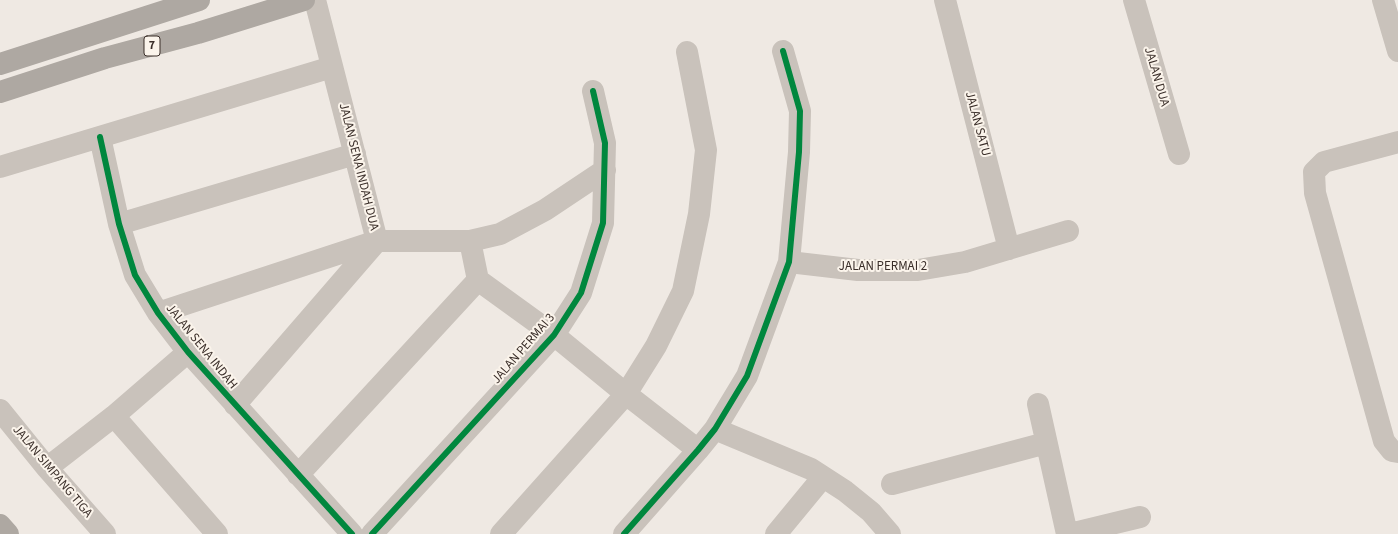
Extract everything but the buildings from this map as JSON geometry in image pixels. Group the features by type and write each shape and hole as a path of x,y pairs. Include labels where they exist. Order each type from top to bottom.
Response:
{"highway":[{"name":"7","path":"0,64 199,0"},
{"name":"7","path":"0,92 105,58 198,33 304,0"},
{"path":"0,525 8,534"}],"street":[{"name":"JALAN SENA INDAH DUA","path":"235,405 377,241 315,0"},
{"name":"JALAN SATU","path":"945,0 1009,249"},
{"name":"JALAN DUA","path":"1134,0 1179,154"},
{"path":"1383,0 1398,51"},
{"path":"624,534 715,429 747,376 789,262 799,152 800,111 783,51"},
{"path":"501,534 626,394 656,346 683,291 699,214 706,150 687,52"},
{"path":"0,167 332,67"},
{"name":"JALAN PERMAI 3","path":"372,534 554,335 581,293 603,223 606,143 593,91"},
{"name":"JALAN SENA INDAH","path":"100,137 119,224 135,275 158,313 188,352 298,476 352,534"},
{"path":"1398,142 1324,162 1314,172 1315,193 1384,440 1392,452 1398,452"},
{"path":"119,224 355,154"},
{"path":"158,313 377,241 470,241 500,234 545,210 605,170"},
{"name":"JALAN PERMAI 2","path":"789,262 858,270 918,270 965,262 1068,231"},
{"path":"470,241 478,280 554,335 698,450"},
{"path":"298,476 478,280"},
{"path":"47,468 114,416 188,352"},
{"path":"1038,404 1066,534"},
{"name":"JALAN SIMPANG TIGA","path":"0,410 47,468 105,534"},
{"path":"114,416 217,534"},
{"path":"715,429 811,469 845,491 870,512 890,534"},
{"path":"892,484 1046,443"},
{"path":"776,534 823,477"},
{"path":"1070,534 1140,517"}],"cycle path":[{"path":"624,534 715,429 747,376 789,262 799,152 800,111 783,51"},
{"path":"372,534 554,335 581,293 603,223 605,143 593,91"},
{"path":"100,137 119,224 135,275 158,313 188,352 352,534"}]}
